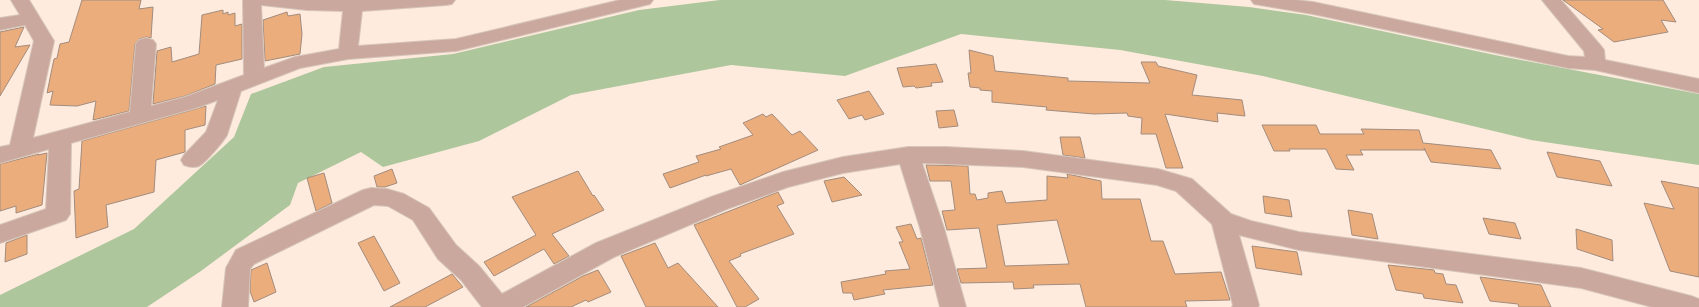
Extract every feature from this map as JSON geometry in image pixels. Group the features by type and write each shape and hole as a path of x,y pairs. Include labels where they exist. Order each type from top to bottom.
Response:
{"street":[{"path":"20,0 44,41 20,149"},
{"path":"252,0 254,79"},
{"path":"261,0 353,5 446,0"},
{"path":"0,155 192,102 296,63 348,53 456,45 644,0"},
{"path":"1260,0 1285,2 1568,62 1595,64 1699,86"},
{"path":"1551,0 1594,50 1595,64"},
{"path":"348,53 353,5"},
{"path":"0,24 30,19"},
{"path":"140,116 146,44"},
{"path":"192,160 216,135 232,88"},
{"path":"0,234 58,214 60,138"},
{"path":"501,307 605,250 719,203 783,180 835,167 877,159 908,155 946,154 1023,159 1158,177 1184,185 1223,220 1249,229 1299,241 1581,278 1691,307"},
{"path":"908,155 932,228 953,307"},
{"path":"235,307 238,268 245,257 371,196 387,197 396,200 421,214 447,252 470,273 497,307"},
{"path":"1223,220 1246,305 1245,307"}],"green space":[{"path":"720,0 1165,0 1249,7 1306,15 1495,55 1699,94 1699,165 1531,140 1263,76 1120,50 961,34 845,76 731,65 571,95 479,141 383,167 361,152 298,183 290,205 201,271 147,307 0,307 0,295 134,229 234,137 251,94 324,67 453,54 639,10"}],"building":[{"path":"82,0 141,0 139,9 153,7 151,38 146,37 139,39 135,44 129,111 93,120 96,101 77,106 50,105 53,91 47,93 54,59 57,58 60,44 69,42"},
{"path":"1563,0 1663,0 1676,22 1661,20 1668,32 1614,42 1598,30 1603,29"},
{"path":"223,10 223,14 228,12 228,15 235,13 235,26 242,24 242,59 216,65 215,84 185,96 153,104 157,51 171,47 172,62 199,54 202,15"},
{"path":"287,12 288,16 300,14 302,34 300,54 265,61 263,20"},
{"path":"24,27 15,47 30,45 0,96 0,32"},
{"path":"969,50 993,56 995,71 1068,78 1068,81 1150,83 1141,62 1156,62 1158,66 1197,75 1192,95 1242,100 1245,116 1217,113 1218,122 1165,114 1183,168 1166,168 1156,134 1141,134 1142,118 1128,116 1127,113 1094,114 1046,110 1047,107 992,102 992,91 970,87 968,73 971,73"},
{"path":"936,64 943,82 931,83 932,86 916,88 914,86 903,87 897,68"},
{"path":"869,91 884,114 865,120 862,115 849,119 837,100"},
{"path":"206,106 205,125 185,130 185,152 156,160 154,192 106,205 108,227 76,238 74,191 79,189 82,141"},
{"path":"954,110 958,126 939,128 936,111"},
{"path":"763,114 766,117 772,114 792,135 800,131 818,150 740,185 731,169 706,175 670,188 663,174 699,162 696,156 721,149 719,147 753,135 743,123"},
{"path":"1262,125 1316,125 1320,134 1364,134 1361,129 1419,130 1423,143 1491,150 1501,169 1431,162 1425,150 1360,150 1363,155 1346,155 1354,170 1336,169 1326,149 1289,149 1290,151 1274,151"},
{"path":"1060,137 1080,137 1085,158 1063,155"},
{"path":"1547,152 1600,161 1612,186 1557,177"},
{"path":"47,153 42,205 16,213 16,206 0,211 0,164"},
{"path":"926,165 968,166 970,194 975,194 977,200 988,198 988,193 1002,191 1006,203 1047,200 1047,176 1068,178 1067,174 1101,181 1102,199 1140,199 1151,241 1163,241 1175,274 1221,272 1230,300 1185,301 1187,307 1086,307 1080,284 1033,285 1034,288 1014,289 1013,282 961,283 957,269 987,268 979,228 947,230 942,211 955,210 951,181 930,181","holes":["1057,220 1069,264 1005,266 997,225"]},
{"path":"392,169 397,183 385,187 377,187 374,176"},
{"path":"578,171 593,196 594,195 604,210 552,234 569,256 554,264 544,249 494,276 484,262 536,235 512,197"},
{"path":"324,173 332,203 316,211 307,178"},
{"path":"844,177 862,195 832,202 824,181"},
{"path":"1661,181 1699,188 1699,277 1670,271 1644,203 1674,209"},
{"path":"778,192 784,203 777,206 794,234 740,254 741,256 729,261 759,299 745,307 737,307 694,225"},
{"path":"1263,196 1289,200 1292,217 1265,213"},
{"path":"1348,210 1372,214 1378,239 1352,235"},
{"path":"1483,218 1515,223 1521,239 1489,234"},
{"path":"911,224 917,239 921,238 933,285 883,290 885,294 854,300 852,293 843,293 841,282 886,274 885,271 910,269 899,242 903,242 896,227"},
{"path":"1576,229 1612,240 1613,261 1577,249"},
{"path":"27,235 27,254 5,262 6,243"},
{"path":"374,236 400,283 384,291 358,243"},
{"path":"655,243 668,268 678,263 718,307 646,307 621,256"},
{"path":"1252,246 1297,252 1302,275 1256,268"},
{"path":"267,263 276,292 254,302 250,291 251,270"},
{"path":"1388,265 1434,270 1435,273 1443,274 1446,284 1456,285 1463,303 1424,298 1423,294 1396,290"},
{"path":"598,270 611,292 588,302 586,300 571,307 526,307 583,276"},
{"path":"452,274 463,287 425,307 390,307"},
{"path":"1480,277 1541,285 1551,307 1519,307 1518,304 1490,301"}]}
